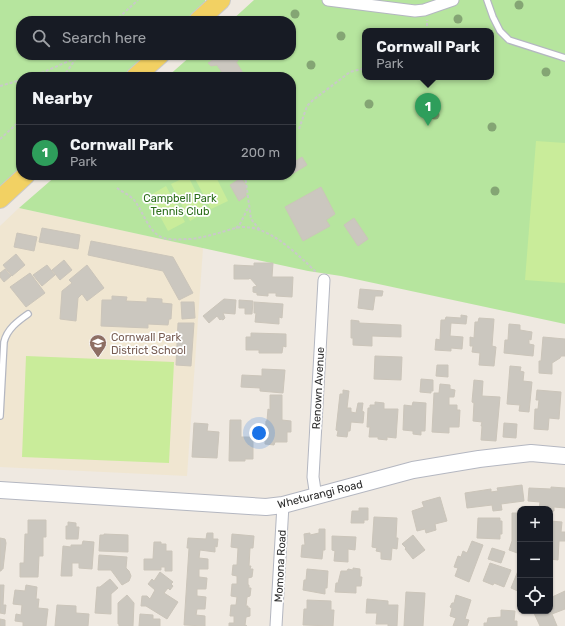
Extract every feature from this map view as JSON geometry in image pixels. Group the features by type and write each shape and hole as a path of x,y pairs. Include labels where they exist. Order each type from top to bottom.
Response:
{"main road":[{"path":"203,16 221,0"},
{"path":"141,72 154,60"},
{"path":"0,199 21,180"}],"street":[{"path":"328,0 415,11 424,10 453,0"},
{"name":"Renown Avenue","path":"316,496 313,477 324,280"},
{"name":"Wheturangi Road","path":"0,490 266,507 283,505 413,470 531,453 565,456"},
{"name":"Momona Road","path":"276,626 283,505"}],"lane":[{"path":"487,0 500,31 509,40 565,58"},
{"path":"0,416 5,336 17,322 28,314"}],"path":[{"path":"120,16 138,0"},
{"path":"44,72 71,60"},
{"path":"66,72 75,60"},
{"path":"299,129 307,106 313,100 350,72 362,69"},
{"path":"0,86 16,81"},
{"path":"0,139 16,125"},
{"path":"246,180 251,219 261,231"},
{"path":"117,188 134,200 155,234 178,240 202,238 235,229 248,228 261,231 282,242 324,280"},
{"path":"235,229 245,216 249,207"}],"shaded area":[{"name":"Cornwall Park District School","path":"19,208 203,248 187,476 0,467 0,226"}],"green space":[{"path":"0,0 205,0 205,3 193,16 16,16 16,60 145,60 135,72 16,72 16,178 0,192"},
{"name":"Campbell Park Tennis Club","path":"254,0 565,0 565,324 341,276 308,271 19,208 51,180 296,180 296,72 173,72 186,60 296,60 296,16 236,16"},
{"path":"536,141 565,143 565,283 525,280"},
{"path":"180,180 190,180 206,212 190,221 171,184"},
{"path":"196,180 218,180 228,201 211,209"},
{"path":"166,186 185,222 168,231 149,196"},
{"path":"26,356 174,362 169,463 22,457"}],"building":[{"path":"212,60 238,60 236,62 242,72 222,72 217,65 211,66 208,63"},
{"path":"302,157 307,165 296,172 296,161"},
{"path":"238,180 242,180 246,185 246,196 239,201 230,185"},
{"path":"321,187 335,214 326,220 330,226 303,241 285,207"},
{"path":"354,218 368,239 358,246 344,225"},
{"path":"42,228 80,235 78,249 39,242"},
{"path":"17,233 37,237 34,251 14,247"},
{"path":"91,241 173,257 193,293 179,300 163,271 88,255"},
{"path":"16,254 25,265 12,276 3,265"},
{"path":"64,260 72,270 60,280 52,270"},
{"path":"254,263 273,263 272,277 293,277 292,297 276,296 276,293 268,293 268,296 257,295 257,293 253,292 253,287 257,286 250,278 234,279 234,265 254,266"},
{"path":"47,265 55,275 42,286 33,275"},
{"path":"87,265 104,288 87,301 82,294 78,298 76,321 60,319 62,291 72,283 69,280"},
{"path":"5,269 11,276 4,282 0,277 0,273"},
{"path":"30,273 45,293 26,307 10,287"},
{"path":"360,289 383,291 382,296 375,296 373,310 358,308"},
{"path":"112,296 127,297 126,301 147,302 147,298 162,299 162,303 172,304 171,319 169,319 168,325 148,324 148,328 101,326 102,300 112,300"},
{"path":"224,299 236,300 235,314 223,313 225,318 223,320 220,320 217,316 209,323 203,316"},
{"path":"239,300 253,301 252,314 245,314 245,308 239,308"},
{"path":"181,302 194,302 195,318 182,319"},
{"path":"254,302 283,304 282,318 279,317 279,324 255,322 256,313 254,313"},
{"path":"461,315 467,316 466,324 451,323 450,336 463,337 462,349 451,348 451,351 435,350 436,339 440,340 441,320 445,320 446,317 461,318"},
{"path":"479,318 494,319 492,346 496,347 494,366 479,365 480,353 472,352 473,346 470,346 470,337 474,338 475,322 478,322"},
{"path":"351,320 359,321 359,323 401,325 401,337 372,336 372,346 353,345 353,338 351,338"},
{"path":"178,323 194,323 191,366 176,365"},
{"path":"509,324 520,325 520,330 532,332 531,340 529,339 529,344 534,345 533,356 504,353 505,340 508,340"},
{"path":"251,333 286,334 286,347 283,346 282,353 259,353 259,350 246,350 246,337 251,337"},
{"path":"543,337 565,339 565,356 561,356 552,363 552,374 539,373 539,361 541,361"},
{"path":"375,356 402,357 401,380 374,379"},
{"path":"437,365 448,365 448,377 436,376"},
{"path":"510,366 521,367 520,371 524,372 523,381 532,382 529,412 519,411 520,405 507,404"},
{"path":"262,369 285,370 283,393 260,391 260,388 241,387 242,375 262,376"},
{"path":"421,379 433,380 433,391 431,391 431,393 420,392"},
{"path":"474,380 483,381 482,396 500,397 496,441 481,440 482,422 473,421 474,403 472,402"},
{"path":"440,384 450,385 450,389 455,390 454,397 449,397 449,405 457,405 457,410 460,410 459,427 449,427 449,433 432,432 434,393 439,393"},
{"path":"343,390 349,391 347,408 351,408 351,412 356,413 358,403 363,403 362,411 364,412 363,423 351,422 350,431 348,431 347,437 337,436 338,431 336,430 340,394 343,394"},
{"path":"537,390 561,392 559,419 549,418 548,430 534,429 535,409 538,409 539,400 536,400"},
{"path":"270,395 282,395 282,420 291,421 291,432 287,432 287,442 275,442 274,445 265,444 266,421 268,409 270,410"},
{"path":"375,402 384,403 384,409 398,409 396,438 387,437 387,440 378,439 378,437 369,437 370,427 367,427 368,408 370,408 370,405 375,405"},
{"path":"413,402 426,403 425,431 421,431 421,435 413,434 413,431 403,430 404,405 412,406"},
{"path":"230,420 241,420 241,437 253,437 253,459 245,459 245,461 229,461"},
{"path":"194,423 208,424 207,431 219,432 217,458 192,457"},
{"path":"504,423 517,424 516,438 503,437"},
{"path":"522,485 524,501 501,504 502,510 493,511 492,505 467,508 465,493 491,489 491,492 498,491 497,488"},
{"path":"551,487 565,488 565,508 554,507 553,511 553,506 539,506 540,502 528,501 529,488 551,489"},
{"path":"440,497 447,521 435,524 436,530 426,533 425,529 417,531 412,511 424,507 422,502"},
{"path":"359,508 368,508 368,520 364,520 364,523 351,523 352,511 359,511"},
{"path":"512,513 517,513 517,553 509,550 512,541"},
{"path":"374,517 397,518 397,549 392,548 391,560 381,559 381,552 376,551 377,548 372,547"},
{"path":"478,518 500,518 500,521 502,521 502,534 500,534 500,539 477,538"},
{"path":"28,520 46,520 46,537 43,537 43,556 39,556 38,577 20,577 20,563 24,563 25,534 28,534"},
{"path":"553,521 562,522 561,532 565,532 565,541 559,541 558,560 553,559"},
{"path":"68,522 76,523 76,527 79,527 78,539 66,539 66,526 68,526"},
{"path":"319,529 325,529 325,550 323,550 322,559 301,557 302,545 305,545 304,534 310,533 310,535 319,533"},
{"path":"207,533 213,533 213,539 218,539 217,547 215,546 215,552 200,550 199,558 208,559 208,569 199,569 199,577 207,578 206,589 197,589 197,596 206,597 205,609 197,609 196,615 205,616 205,626 184,625 189,548 187,548 188,538 206,539"},
{"path":"232,534 254,536 253,548 250,548 249,566 251,566 250,569 253,569 252,577 248,578 248,585 249,588 251,588 250,596 247,597 246,606 250,608 250,616 246,617 245,625 247,626 229,626 229,623 234,623 234,616 230,616 231,605 236,605 237,597 231,596 232,584 237,584 237,576 232,575 233,565 237,565 238,548 231,547"},
{"path":"100,535 128,535 128,552 99,551"},
{"path":"413,535 425,550 413,559 402,544"},
{"path":"332,536 356,537 355,550 348,549 348,562 334,561 335,551 332,550"},
{"path":"0,538 5,539 6,543 3,569 1,571 0,571"},
{"path":"83,541 94,542 92,569 79,568 79,563 72,563 72,576 61,576 63,546 71,547 71,545 82,545"},
{"path":"472,541 483,545 469,582 455,576 458,568 454,567 458,556 461,557 463,551 467,553"},
{"path":"154,542 166,544 166,551 172,551 172,571 165,571 165,567 161,567 161,570 144,570 144,559 153,559"},
{"path":"492,548 505,552 501,563 488,559"},
{"path":"99,555 127,557 126,568 131,576 129,581 122,585 111,570 98,570"},
{"path":"490,563 511,570 504,587 483,581"},
{"path":"353,568 360,569 360,577 362,577 361,586 356,586 356,593 335,592 336,583 338,583 341,571 347,571 348,569 353,570"},
{"path":"307,569 328,571 327,588 325,588 325,594 303,590"},
{"path":"160,572 173,582 171,584 173,586 170,590 168,588 164,593 178,602 167,619 146,606 141,606 142,596 147,596 150,599 155,590 148,584 152,579 154,581"},
{"path":"517,573 517,591 511,588"},
{"path":"110,579 118,588 111,594 111,614 95,613 97,587 100,587"},
{"path":"0,585 4,585 3,605 6,605 5,614 0,613"},
{"path":"26,585 37,587 36,599 39,599 38,608 48,609 46,626 23,626 23,622 15,621 16,614 21,615 22,605 13,604 15,590 25,591"},
{"path":"565,591 565,609 553,614 553,597"},
{"path":"406,592 425,593 423,626 404,626"},
{"path":"127,595 134,603 133,626 119,626 118,603"},
{"path":"456,595 471,600 465,619 469,620 467,626 453,626 456,618 450,616 452,608 450,607 452,603 454,603"},
{"path":"367,599 388,601 388,605 398,605 397,626 376,624 377,613 366,613"},
{"path":"307,600 331,601 331,610 334,610 333,626 303,625 304,609 307,609"},
{"path":"57,605 76,606 76,613 89,614 88,626 55,626"},
{"path":"501,610 515,611 514,621 517,621 517,626 484,626 484,623 487,623 488,618 501,617"},
{"path":"140,614 153,615 153,619 160,619 160,626 139,626"},
{"path":"534,614 552,614 557,626 540,626"},
{"path":"0,619 5,620 5,626 0,626"}],"place":[{"name":"Cornwall Park","path":"428,126"},
{"name":"Cornwall Park District School","path":"98,358"}]}
